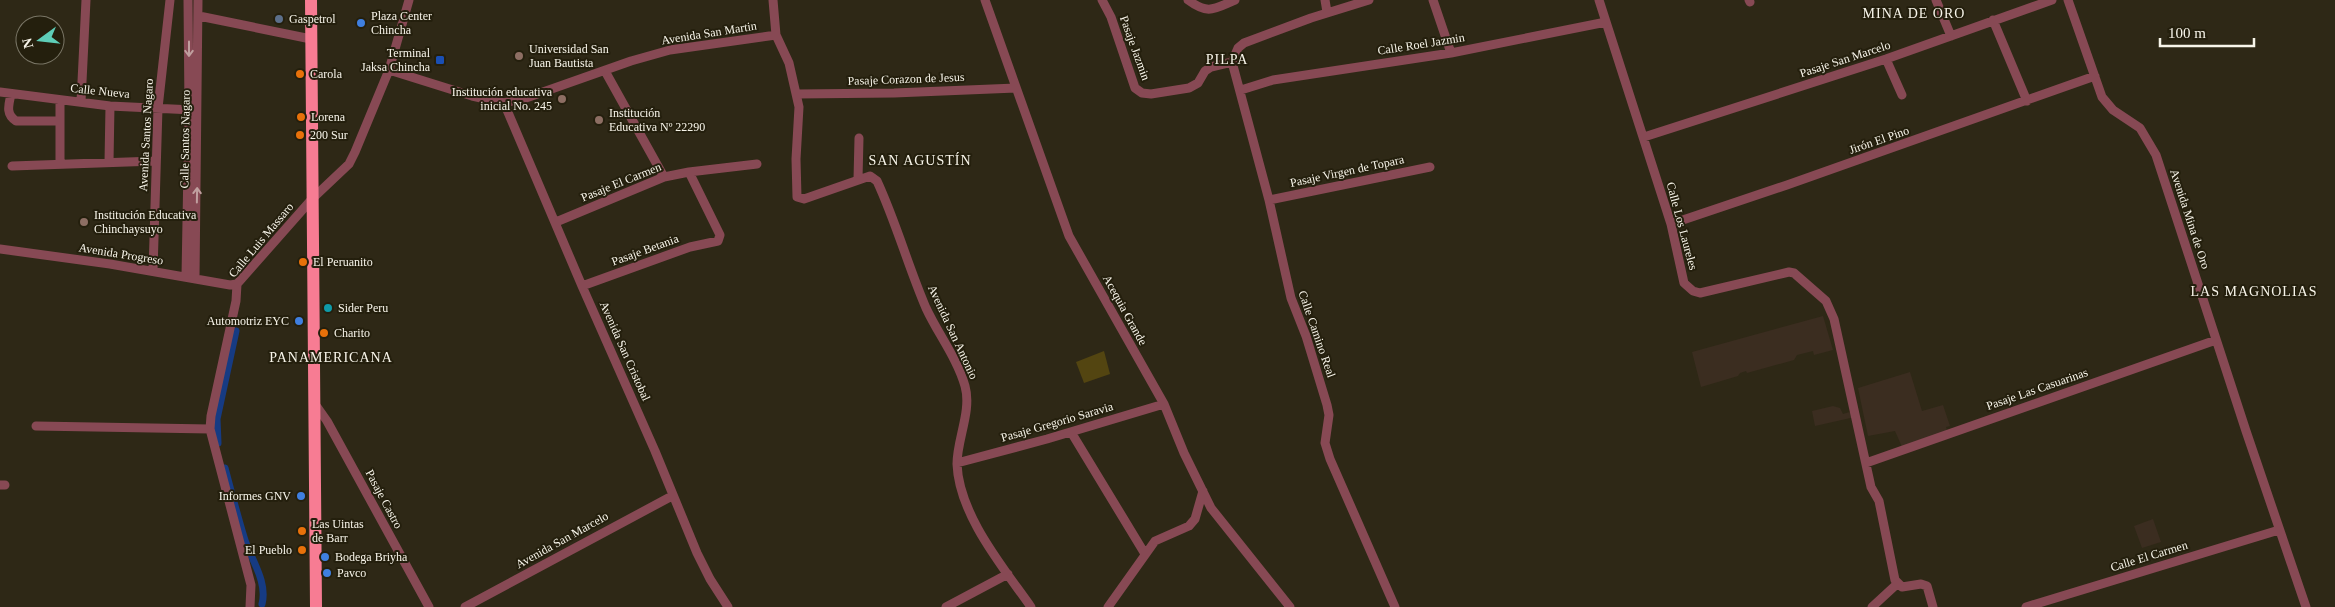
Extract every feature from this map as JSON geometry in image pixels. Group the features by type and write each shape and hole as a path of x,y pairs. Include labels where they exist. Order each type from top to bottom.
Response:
{"highway":[{"path":"311,0 316,607"}],"street":[{"path":"81,102 86,0"},
{"name":"Avenida Santos Nagaro","path":"153,271 158,108 170,0"},
{"name":"Calle Santos Nagaro","path":"188,0 193,110 196,278"},
{"name":"Calle Santos Nagaro","path":"186,276 199,16 198,0"},
{"name":"Calle Luis Massaro","path":"251,606 251,586 210,429 211,416 236,301 237,284 312,199 352,158 389,70 409,0"},
{"path":"773,0 776,35 790,63 799,106 796,194 799,199 804,199 858,179 859,138"},
{"name":"Acequia Grande","path":"985,0 1069,236 1164,404 1211,508 1290,607"},
{"name":"Pasaje Jazmin","path":"1102,0 1111,17 1135,88 1142,93 1151,94 1190,88 1198,83 1205,71 1211,67 1232,62"},
{"path":"1188,0 1199,9 1208,10 1235,0"},
{"path":"1325,0 1326,12"},
{"path":"1434,0 1451,53"},
{"name":"Calle Los Laureles","path":"1599,0 1671,224 1684,283 1693,291 1706,292 1788,272 1794,273 1826,301 1834,319 1871,488 1879,501 1898,585"},
{"path":"1936,0 1951,36"},
{"name":"Pasaje San Marcelo","path":"1644,137 1886,59 2052,0"},
{"name":"Avenida Mina de Oro","path":"2068,0 2102,97 2113,110 2140,128 2156,155 2306,607"},
{"path":"1232,62 1238,48 1244,43 1326,12 1364,1"},
{"path":"199,16 311,39"},
{"path":"1993,20 2026,101"},
{"name":"Calle Roel Jazmin","path":"1241,90 1273,80 1451,53 1606,22"},
{"name":"Avenida San Martin","path":"389,70 472,96 504,103 526,98 670,50 776,35"},
{"path":"1886,59 1902,96"},
{"name":"Calle Camino Real","path":"1232,62 1270,200 1291,298 1306,336 1327,405 1329,416 1325,443 1394,607"},
{"path":"605,71 664,178"},
{"name":"Jirón El Pino","path":"1671,224 1787,186 2095,76"},
{"name":"Pasaje Corazon de Jesus","path":"797,94 1016,88"},
{"name":"Calle Nueva","path":"0,92 110,106 193,110"},
{"path":"11,94 8,110 9,114 16,121 59,121"},
{"path":"60,100 60,163"},
{"name":"Avenida San Cristobal","path":"504,103 651,441 672,496 710,579 728,607"},
{"path":"109,162 110,106"},
{"path":"12,166 156,161"},
{"name":"Pasaje El Carmen","path":"556,222 664,178 689,172 757,164"},
{"name":"Pasaje Virgen de Topara","path":"1270,200 1430,167"},
{"name":"Pasaje Betania","path":"582,286 690,247 718,241 720,235 689,172"},
{"name":"Avenida San Antonio","path":"858,179 873,177 877,181 888,203 926,308 964,384 967,399 957,463 965,499 988,546 1031,607"},
{"name":"Avenida Progreso","path":"0,249 186,276 232,285 237,284"},
{"name":"Pasaje Las Casuarinas","path":"1866,463 2216,340"},
{"name":"Pasaje Castro","path":"315,404 327,421 429,607"},
{"name":"Pasaje Gregorio Saravia","path":"957,463 1164,404"},
{"path":"36,426 210,429"},
{"path":"1071,432 1145,554"},
{"path":"1108,607 1155,541 1189,526 1195,519 1203,491"},
{"name":"Avenida San Marcelo","path":"468,606 672,496"},
{"name":"Calle El Carmen","path":"2026,607 2279,530"},
{"path":"946,607 1008,574"},
{"path":"1872,607 1898,585 1924,584 1928,588 1933,607"}],"shaded area":[{"path":"1823,316 1833,350 1814,355 1813,351 1797,355 1794,360 1747,373 1746,371 1738,376 1701,387 1692,352"},
{"path":"1104,351 1110,374 1084,383 1076,362"},
{"path":"1910,372 1922,411 1943,405 1950,426 1946,427 1948,433 1902,447 1895,431 1868,436 1858,388"},
{"path":"1833,406 1840,408 1843,414 1853,411 1855,417 1815,426 1812,411"},
{"path":"2153,519 2161,542 2142,548 2134,526"}],"waterway":[{"path":"218,443 217,419 236,331"},
{"path":"225,468 244,537 261,578 263,587 262,604"}],"place":[{"name":"Gaspetrol","path":"279,19"},
{"name":"Plaza Center Chincha","path":"361,23"},
{"name":"Universidad San Juan Bautista","path":"519,56"},
{"name":"Terminal Jaksa Chincha","path":"440,60"},
{"name":"Carola","path":"300,74"},
{"name":"Institución educativa inicial No. 245","path":"562,99"},
{"name":"Lorena","path":"301,117"},
{"name":"Institución Educativa Nº 22290","path":"599,120"},
{"name":"200 Sur","path":"300,135"},
{"name":"Institución Educativa Chinchaysuyo","path":"84,222"},
{"name":"El Peruanito","path":"303,262"},
{"name":"Sider Peru","path":"328,308"},
{"name":"Automotriz EYC","path":"299,321"},
{"name":"Charito","path":"324,333"},
{"name":"Informes GNV","path":"301,496"},
{"name":"Las Uintas de Barr","path":"302,531"},
{"name":"El Pueblo","path":"302,550"},
{"name":"Bodega Briyha","path":"325,557"},
{"name":"Pavco","path":"327,573"}],"district":[{"name":"MINA DE ORO","path":"1914,13"},
{"name":"PILPA","path":"1227,59"},
{"name":"SAN AGUSTÍN","path":"920,160"},
{"name":"LAS MAGNOLIAS","path":"2254,291"},
{"name":"PANAMERICANA","path":"331,357"}]}
